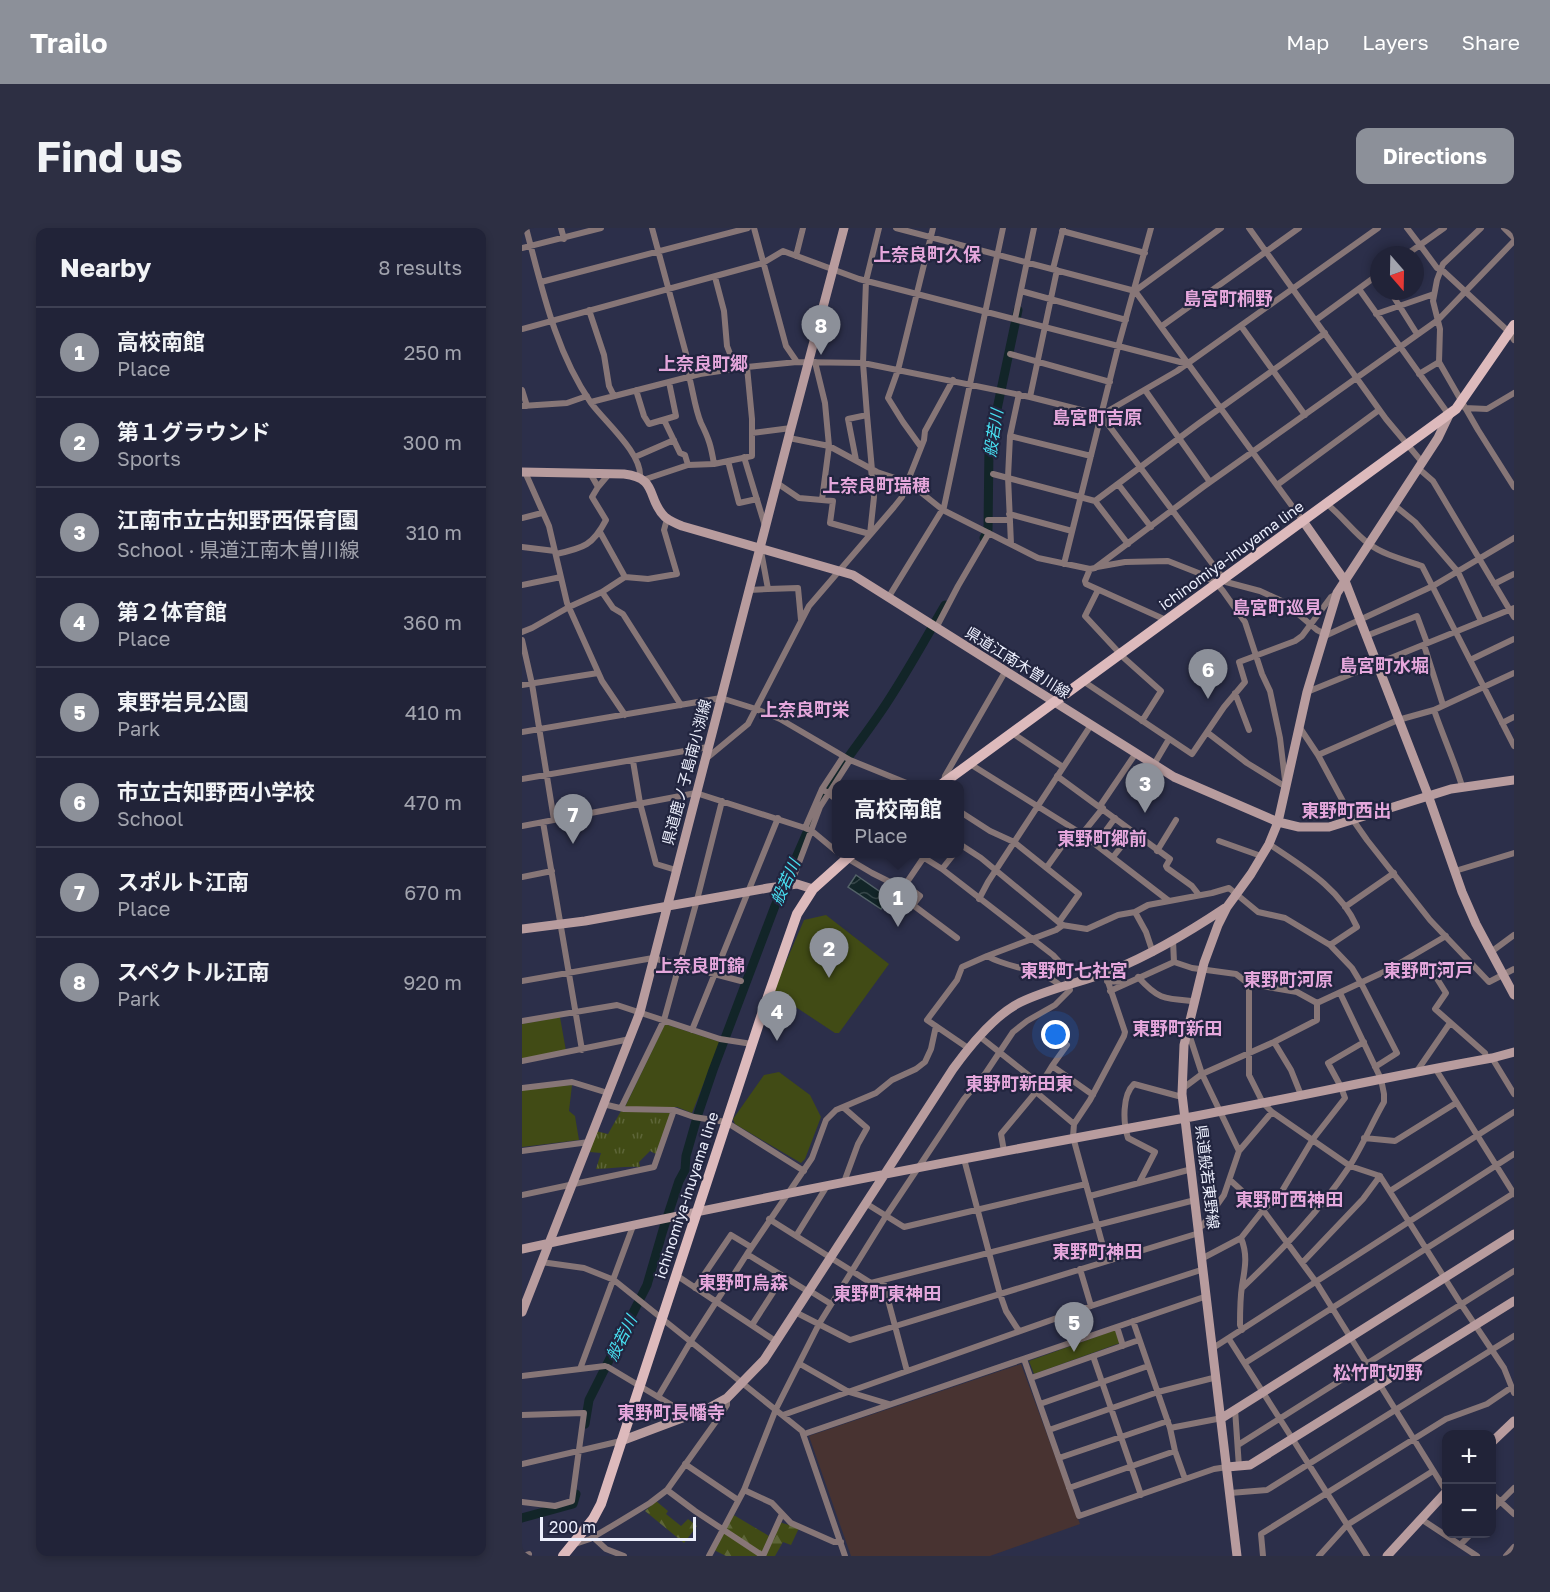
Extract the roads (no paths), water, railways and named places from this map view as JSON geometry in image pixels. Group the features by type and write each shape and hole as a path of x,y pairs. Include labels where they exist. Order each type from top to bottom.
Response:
{"main road":[{"name":"ichinomiya-inuyama line","path":"948,780 1464,404 1512,332"},
{"name":"ichinomiya-inuyama line","path":"563,1556 593,1519 601,1504 696,1211 797,914 813,889 840,858"}],"street":[{"path":"522,632 602,592 625,577 648,579 677,573 664,531 667,519 658,508 642,479 635,457 591,402 572,369 551,321 526,228"},
{"path":"561,228 564,238"},
{"path":"522,248 601,228"},
{"path":"652,228 702,423 711,444 714,464"},
{"path":"541,282 748,228"},
{"path":"754,228 786,346 797,362"},
{"path":"796,256 803,228"},
{"name":"県道鹿ノ子島南小渕線","path":"522,1312 525,1298 640,1012 765,526 812,362 844,228"},
{"path":"870,534 874,497 863,363 866,280 879,228"},
{"path":"896,228 1135,291 1345,581 1472,913 1514,995"},
{"path":"921,447 888,398 933,228"},
{"path":"888,598 943,510 1003,228"},
{"path":"1015,319 1034,228"},
{"path":"1064,564 1118,347 1151,228"},
{"path":"1135,291 1221,228"},
{"path":"1249,228 1379,410 1408,445 1433,481 1450,514 1458,522 1494,584 1512,609 1514,617"},
{"path":"1162,326 1299,228"},
{"path":"1101,415 1188,364 1378,228"},
{"path":"1407,228 1437,268 1441,269 1512,332"},
{"path":"1420,245 1444,228"},
{"path":"1480,228 1443,264 1441,269 1433,306 1438,320 1439,362 1514,487"},
{"path":"1166,621 1086,584 1085,581 1092,569 1438,320 1514,239 1504,228"},
{"path":"1030,396 1051,300 1063,229 1145,253"},
{"path":"522,329 763,263 783,251 866,280 916,294 1188,364"},
{"path":"714,277 724,311 727,346 736,369"},
{"path":"1316,320 1370,281"},
{"path":"1359,289 1449,415"},
{"path":"1021,291 1126,320"},
{"path":"1376,314 1434,294"},
{"path":"1394,300 1417,334"},
{"path":"589,310 604,355 609,386 614,396"},
{"path":"1241,326 1305,415"},
{"path":"1095,501 1325,333"},
{"path":"1010,354 1110,382"},
{"path":"591,402 690,376 747,367 797,362 863,363 1030,396 1101,415 1172,510 1245,622 1270,691 1280,738 1286,787"},
{"path":"812,362 825,403 829,446 822,500"},
{"path":"1419,374 1439,362"},
{"path":"625,715 598,673 568,607 549,526 525,486 523,472 609,474 642,479 688,465 714,464 752,456 747,367"},
{"path":"705,760 748,724 817,595 902,497 926,431 953,380"},
{"path":"636,390 644,416 649,424 676,416 669,382"},
{"path":"522,390 524,406 567,403 587,396"},
{"path":"1145,390 1210,482"},
{"path":"1464,404 1487,409 1514,393"},
{"path":"1011,544 1008,477 1010,436 1018,394"},
{"path":"1277,485 1379,410"},
{"name":"県道般若東野線","path":"1237,1556 1182,1093 1184,1045 1194,1001 1218,924 1262,856 1278,822 1308,692 1337,593 1438,438 1449,415"},
{"path":"856,460 848,418 867,416"},
{"path":"663,420 680,453 685,455 688,465"},
{"path":"752,433 790,433 829,446 871,469 906,483 943,510 1038,558 1092,569 1125,562 1168,561 1220,581 1260,591 1284,602 1311,625 1327,635 1433,586 1514,538"},
{"path":"1010,436 1091,456"},
{"path":"635,457 674,440"},
{"path":"744,457 765,526"},
{"path":"728,461 740,503 757,500"},
{"path":"1507,475 1514,470"},
{"path":"590,473 598,487"},
{"path":"522,547 556,553 576,549 593,540 606,520 592,497 609,474"},
{"path":"993,474 1095,501 1128,544"},
{"path":"777,483 799,498 833,501 830,523 870,534"},
{"path":"1118,484 1151,527"},
{"path":"1327,504 1377,549 1422,566 1514,746"},
{"path":"1394,505 1415,522 1458,572 1481,621"},
{"path":"522,518 542,513"},
{"path":"988,520 1009,517 1072,531"},
{"name":"県道江南木曽川線","path":"667,519 682,526 853,575 1186,783 1278,822 1299,827 1329,826 1462,786 1514,780"},
{"path":"600,532 625,577"},
{"path":"936,628 989,533"},
{"path":"760,548 768,590"},
{"path":"1494,584 1514,574"},
{"path":"522,585 561,577"},
{"path":"749,590 798,588 801,622"},
{"path":"1098,590 1085,616 1120,654 1161,691 1142,721"},
{"path":"602,592 613,608 624,614 681,705"},
{"path":"1083,681 1192,754 1224,707 1245,682 1239,662 1295,641 1311,625 1331,597 1337,593"},
{"path":"1308,692 1512,609"},
{"path":"1366,636 1417,616 1443,705"},
{"path":"1470,660 1514,639"},
{"path":"522,640 532,684 554,820"},
{"path":"944,780 1005,672"},
{"path":"522,685 598,673"},
{"path":"1318,755 1398,720 1434,710 1514,673"},
{"path":"1236,693 1249,730"},
{"path":"522,732 721,698 756,709 786,722 847,758 899,780"},
{"path":"1434,710 1462,786"},
{"path":"1502,723 1514,717"},
{"path":"979,899 1091,725"},
{"path":"1300,728 1318,755 1353,820 1430,920 1489,982 1514,969"},
{"path":"1012,733 1063,767"},
{"path":"1208,733 1247,764 1286,787"},
{"path":"1131,790 1146,767 1156,761 1169,739"},
{"path":"522,778 708,747"},
{"path":"1047,867 1062,846 1082,834 1136,753"},
{"path":"794,876 808,830 825,790 847,758"},
{"path":"633,761 640,803 656,864 676,870"},
{"path":"970,764 1082,834 1169,901"},
{"path":"1057,776 1170,859 1167,868 1192,886 1199,895"},
{"path":"825,790 832,795"},
{"path":"522,826 696,793 778,818 808,830 832,846"},
{"path":"621,1108 664,1020 722,801"},
{"path":"964,814 990,831 1014,842 1079,894 1056,930 962,968 957,980 927,1020 968,1048"},
{"path":"692,1030 778,818"},
{"path":"1096,844 1115,818"},
{"path":"1157,851 1176,820"},
{"path":"543,822 582,1050"},
{"path":"1113,857 1132,832"},
{"path":"1219,841 1262,856"},
{"path":"1269,844 1322,879 1345,907 1357,927 1330,945"},
{"path":"964,847 981,858 1061,924 1087,929 1148,905 1229,888 1258,912 1285,918 1330,945 1352,968 1397,1053 1375,1067"},
{"path":"1455,871 1514,852"},
{"path":"850,858 902,888 919,858"},
{"path":"926,858 1053,955 1065,968 1065,986"},
{"path":"942,869 951,858"},
{"path":"522,877 552,871"},
{"path":"1345,907 1394,873"},
{"path":"522,929 561,925 797,884 813,889"},
{"path":"904,885 920,896 913,905 957,938"},
{"path":"522,1464 621,1441 690,1416 727,1398 764,1360 968,1048 979,1036 1015,1005 1065,986 1106,977 1153,953 1227,907"},
{"path":"1135,912 1146,932 1153,953"},
{"path":"1491,952 1514,934"},
{"path":"1317,1003 1361,983 1446,936"},
{"path":"1173,941 1174,962"},
{"path":"709,1556 744,1490 776,1409 819,1324 886,1216 964,1099 985,1074 1013,1032 1055,1005 1070,990 1039,972 987,956"},
{"path":"522,981 653,958 741,981"},
{"path":"1110,991 1174,962 1236,974 1249,984 1298,992 1317,1003"},
{"path":"1431,969 1446,993 1434,1009 1490,1058 1514,1094"},
{"path":"1106,977 1127,982"},
{"path":"1106,977 1125,1032 1093,1095 1074,1124 1073,1137 1107,1261"},
{"path":"1138,977 1151,992 1164,999 1194,1001"},
{"path":"1249,984 1249,1075 1263,1103 1272,1112 1350,1166 1380,1176 1504,1368 1513,1390 1487,1404 1446,1419 1261,1534 1263,1556"},
{"path":"1242,1288 1288,1243 1350,1166 1384,1102 1381,1079 1340,993"},
{"path":"1138,1183 1155,1152 1128,1138 1123,1115 1130,1088 1134,1084 1182,1093 1202,1074 1317,1020 1317,1003"},
{"path":"522,1021 617,1005 723,1040 752,1044"},
{"path":"1417,1071 1450,1023"},
{"path":"658,1397 751,1247 812,1158 826,1120 837,1110 876,1093 892,1080 916,1070 925,1062 931,1049 936,1026"},
{"path":"1188,1028 1202,1074 1239,1151"},
{"path":"979,1036 1041,1086"},
{"path":"522,1061 630,1039"},
{"path":"1274,1042 1291,1070 1301,1095"},
{"path":"1203,1258 1241,1238 1263,1210 1279,1196 1313,1139 1345,1098 1328,1063 1364,1042"},
{"path":"1004,1151 1001,1134 1041,1086 1067,1045"},
{"path":"522,1249 696,1211 1073,1137 1263,1103 1514,1052"},
{"path":"1052,1066 1093,1095"},
{"path":"1245,1363 1514,1194 1435,1068"},
{"path":"522,1088 572,1082 608,1093"},
{"path":"1036,1092 1074,1124"},
{"path":"1364,1138 1395,1141 1456,1103"},
{"path":"603,1104 621,1108 674,1110 697,1118 726,1122 804,1171"},
{"path":"844,1108 867,1128 858,1144 844,1182"},
{"path":"522,1195 654,1167 674,1110"},
{"path":"796,1313 850,1340 1107,1261 1199,1230 1224,1195 1239,1151 1272,1112"},
{"path":"1390,1191 1514,1112"},
{"path":"522,1151 589,1142"},
{"path":"1214,1348 1514,1154"},
{"path":"964,1160 1000,1294 1006,1311 1019,1331"},
{"path":"1090,1196 1192,1169"},
{"path":"1302,1262 1356,1206 1380,1176"},
{"path":"1230,1180 1263,1210 1316,1282 1442,1486"},
{"path":"867,1204 904,1227 1086,1184"},
{"path":"796,1236 827,1186"},
{"path":"769,1220 871,1283 1195,1200"},
{"path":"580,1369 633,1226"},
{"path":"1059,1458 1120,1437 1169,1424 1222,1418 1514,1234"},
{"path":"695,1288 731,1235 751,1247"},
{"path":"1241,1238 1246,1262 1242,1288 1240,1325 1242,1330"},
{"path":"747,1254 831,1304"},
{"path":"541,1262 584,1268 614,1280 802,1431 841,1542 843,1554"},
{"path":"1080,1269 1091,1306"},
{"path":"783,1415 1091,1306 1204,1269"},
{"path":"1238,1445 1514,1271"},
{"path":"676,1275 777,1341"},
{"path":"752,1325 783,1276"},
{"path":"883,1281 907,1371"},
{"path":"804,1434 1207,1296"},
{"path":"1024,1359 1079,1516 1214,1469 1250,1465 1514,1301"},
{"path":"1133,1321 1169,1424 1185,1479"},
{"path":"1117,1327 1123,1346"},
{"path":"1230,1493 1267,1490 1395,1408 1514,1336"},
{"path":"1229,1339 1367,1556"},
{"path":"1030,1378 1139,1340"},
{"path":"1093,1356 1141,1495"},
{"path":"800,1364 849,1392 890,1404"},
{"path":"522,1376 607,1366 690,1416"},
{"path":"1040,1404 1149,1366"},
{"path":"1049,1430 1158,1392 1217,1377"},
{"path":"574,1544 593,1537 632,1515 667,1490 728,1405 727,1398"},
{"path":"1235,1409 1239,1467"},
{"path":"522,1415 584,1413 572,1502 555,1506 522,1502"},
{"path":"1496,1438 1514,1421"},
{"path":"1070,1488 1175,1451"},
{"path":"685,1464 738,1500"},
{"path":"1321,1555 1347,1525 1433,1471"},
{"path":"1496,1506 1514,1488"},
{"path":"667,1490 694,1512 763,1556 782,1514"},
{"path":"744,1490 772,1503 791,1523 834,1542 841,1542"},
{"path":"1387,1556 1442,1496"},
{"path":"1496,1498 1514,1514"},
{"path":"1421,1520 1477,1556"},
{"path":"593,1537 606,1549 624,1556"},
{"path":"1460,1545 1466,1538"},
{"path":"1506,1556 1514,1547"}],"water":[{"path":"856,875 889,898 881,909 848,887"}],"waterway":[{"name":"般若川","path":"984,538 988,531 989,447 1018,310"},
{"name":"般若川","path":"834,780 880,713 945,605"},
{"name":"般若川","path":"818,806 832,783"},
{"name":"般若川","path":"585,1424 589,1400 647,1285 679,1181 685,1170 686,1156 713,1070 775,906 812,821"},
{"name":"般若川","path":"522,1518 573,1504 576,1494"}],"place":[{"name":"スペクトル江南","path":"821,355"},
{"name":"市立古知野西小学校","path":"1208,699"},
{"name":"江南市立古知野西保育園","path":"1145,813"},
{"name":"スポルト江南","path":"573,844"},
{"name":"高校南館","path":"898,927"},
{"name":"第１グラウンド","path":"829,978"},
{"name":"第２体育館","path":"777,1041"},
{"name":"東野岩見公園","path":"1074,1352"}],"district":[{"name":"上奈良町久保","path":"927,254"},
{"name":"島宮町桐野","path":"1228,298"},
{"name":"上奈良町郷","path":"703,363"},
{"name":"島宮町吉原","path":"1097,417"},
{"name":"上奈良町瑞穂","path":"876,485"},
{"name":"島宮町巡見","path":"1277,607"},
{"name":"島宮町水堀","path":"1384,665"},
{"name":"上奈良町栄","path":"805,709"},
{"name":"東野町西出","path":"1346,810"},
{"name":"東野町郷前","path":"1102,838"},
{"name":"上奈良町錦","path":"700,965"},
{"name":"東野町七社宮","path":"1074,970"},
{"name":"東野町河戸","path":"1428,970"},
{"name":"東野町河原","path":"1288,979"},
{"name":"東野町新田","path":"1177,1028"},
{"name":"東野町新田東","path":"1019,1083"},
{"name":"東野町西神田","path":"1289,1199"},
{"name":"東野町神田","path":"1097,1251"},
{"name":"東野町烏森","path":"743,1282"},
{"name":"東野町東神田","path":"887,1293"},
{"name":"松竹町切野","path":"1378,1372"},
{"name":"東野町長幡寺","path":"671,1412"}]}
